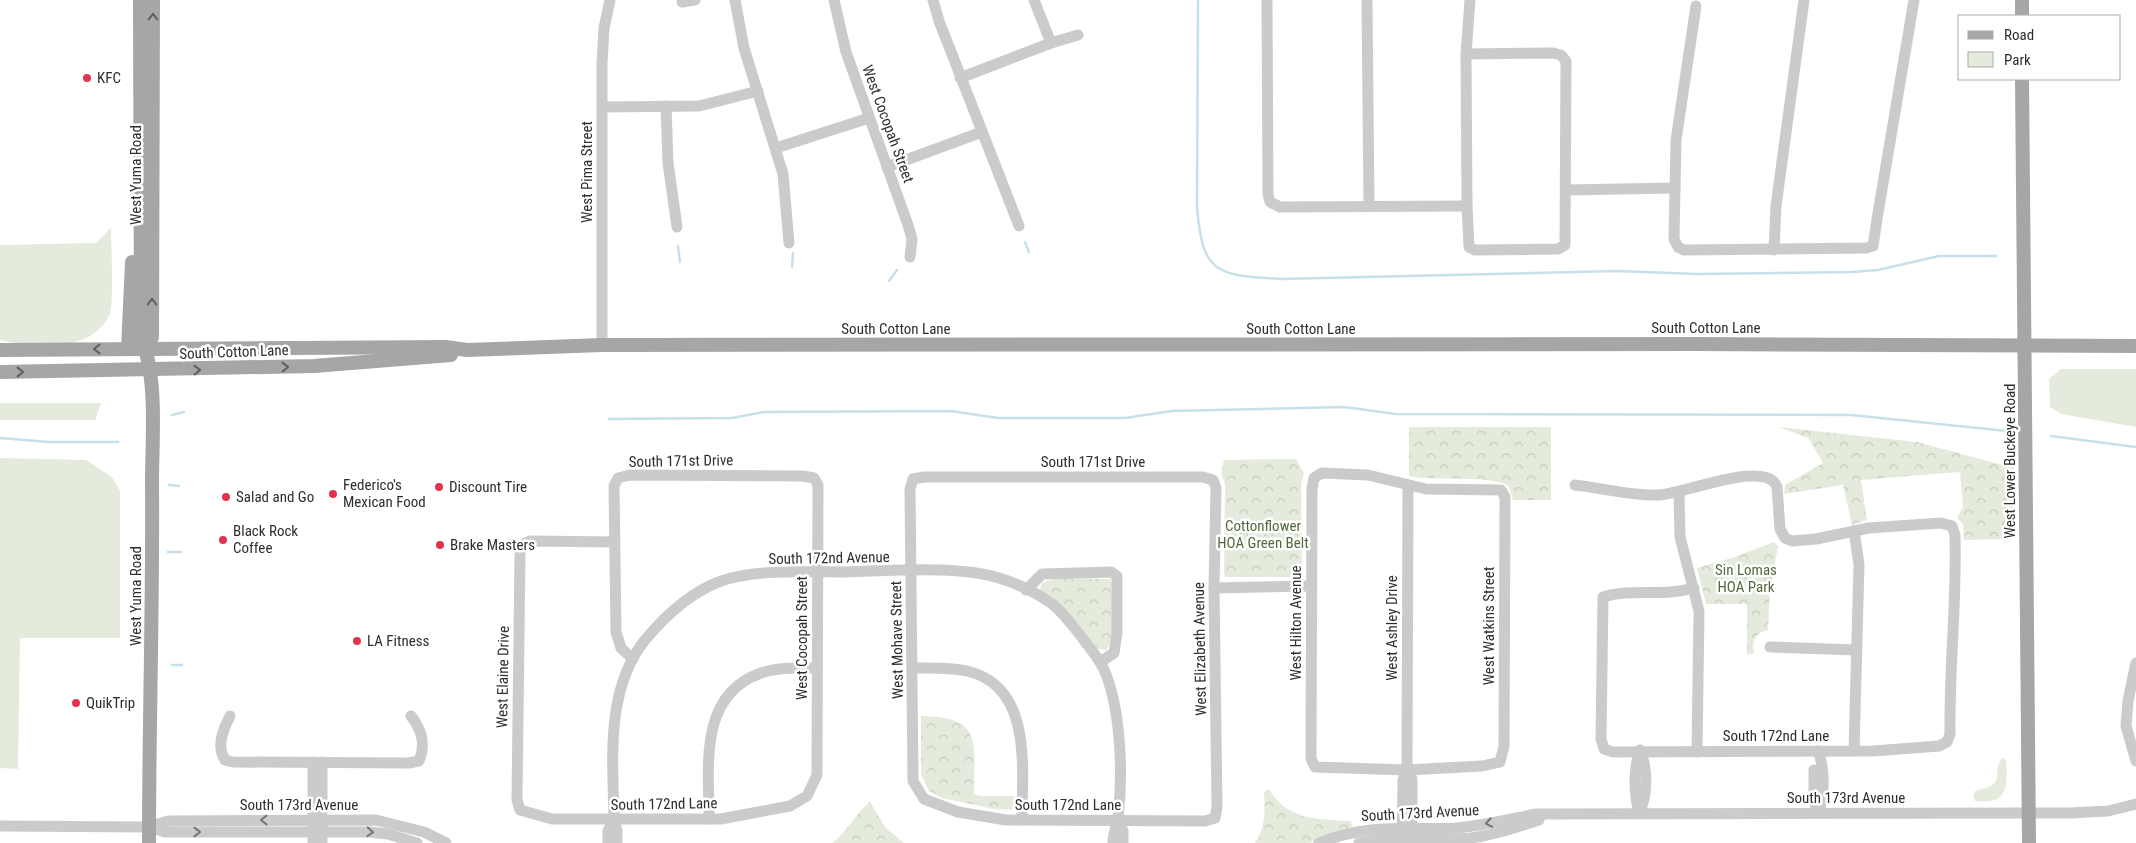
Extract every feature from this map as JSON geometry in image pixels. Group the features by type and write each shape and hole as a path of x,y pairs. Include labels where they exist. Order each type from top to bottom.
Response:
{"main road":[{"name":"West Yuma Road","path":"140,0 141,338 146,349 151,391 152,566 149,843"},
{"name":"West Yuma Road","path":"146,349 152,338 153,0"},
{"path":"2022,0 2022,15"},
{"path":"140,41 146,43 148,48 148,151 152,185"},
{"name":"West Lower Buckeye Road","path":"2022,80 2029,843"},
{"path":"128,349 134,244 140,240"},
{"name":"South Cotton Lane","path":"0,350 446,347 467,350 602,345 2136,346"},
{"path":"314,366 316,360 322,356 363,353 385,348"},
{"name":"South Cotton Lane","path":"0,372 148,371 314,366 448,355 467,350"}],"street":[{"name":"West Pima Street","path":"602,345 603,40 610,0"},
{"path":"682,2 695,0"},
{"path":"735,0 744,48 783,174 790,243"},
{"name":"West Cocopah Street","path":"834,0 846,52 912,239 910,257"},
{"path":"933,0 960,78 1019,226"},
{"path":"1034,0 1051,43"},
{"path":"1267,0 1268,194 1270,202 1280,207 1466,206"},
{"path":"1367,0 1369,206"},
{"path":"1466,54 1553,53 1561,55 1566,61 1567,190 1565,245 1558,248 1475,250 1469,247 1466,206 1466,54 1470,0"},
{"path":"1774,250 1776,206 1804,0"},
{"path":"1696,6 1676,140 1674,239 1678,247 1684,250 1866,248 1873,246 1914,0"},
{"path":"960,78 1051,43 1078,35"},
{"path":"602,107 709,104 758,91"},
{"path":"666,106 668,163 676,227"},
{"path":"776,148 869,118"},
{"path":"888,167 982,132"},
{"path":"1567,190 1675,188"},
{"name":"West Hilton Avenue","path":"1407,770 1315,768 1311,759 1310,586 1312,489 1314,478 1322,473 1353,474 1408,486"},
{"name":"South 171st Drive","path":"633,659 620,648 616,632 614,486 618,478 639,475 803,476 814,478"},
{"path":"1575,485 1650,495 1679,492 1738,476 1763,476 1772,480 1776,487 1780,529 1785,538 1792,541 1808,540 1854,531 1859,564 1854,751"},
{"name":"South 171st Drive","path":"913,479 1203,477 1213,480"},
{"name":"West Cocopah Street","path":"807,796 817,775 816,572 818,486 814,478"},
{"name":"West Mohave Street","path":"913,479 910,489 913,781 924,799"},
{"name":"West Elizabeth Avenue","path":"1213,480 1216,488 1214,588 1217,807 1215,818"},
{"name":"West Watkins Street","path":"1407,770 1482,766 1500,762 1504,746 1504,497 1501,490 1426,489 1408,486"},
{"name":"West Ashley Drive","path":"1407,837 1403,780 1407,770 1408,486"},
{"path":"1679,492 1680,537 1698,604 1697,752"},
{"name":"South 172nd Lane","path":"1694,588 1672,593 1615,593 1603,597 1601,739 1604,749 1613,752 1640,750 1697,752 1854,751 1939,746 1947,742 1950,734 1950,685 1956,606 1955,535 1952,526 1937,523 1854,531"},
{"name":"West Elaine Drive","path":"520,810 517,780 520,553 522,545 530,542 615,542"},
{"name":"South 172nd Avenue","path":"633,659 644,642 664,619 694,595 722,581 775,572 965,572 1000,578 1052,604 1074,628 1100,662 1107,676 1116,713 1120,767 1118,819"},
{"path":"1026,590 1042,574 1111,572 1117,576 1117,633 1114,653 1100,662"},
{"path":"1214,588 1310,586"},
{"path":"1770,646 1856,650"},
{"path":"617,843 614,820 613,740 616,707 633,659"},
{"path":"2136,663 2128,701 2126,726 2136,761"},
{"path":"709,819 709,739 714,718 726,697 743,682 761,673 782,669 817,668"},
{"path":"913,668 968,671 994,685 1007,698 1019,724 1022,739 1022,820"},
{"path":"230,716 222,732 221,754 225,760 233,762 409,763 418,761 423,751 419,726 410,716"},
{"path":"1639,813 1645,802 1645,761 1640,750"},
{"path":"1818,751 1814,761 1814,801 1818,813"},
{"path":"317,762 318,838"},
{"name":"South 172nd Lane","path":"520,810 552,819 709,819 790,806 807,796"},
{"name":"South 172nd Lane","path":"924,799 958,812 1006,820 1118,819 1205,822 1215,818"},
{"name":"South 173rd Avenue","path":"1359,843 1407,837 1536,814 2091,813 2136,804"},
{"path":"1113,843 1113,832 1118,819"},
{"path":"1118,819 1123,831 1123,843"},
{"name":"South 173rd Avenue","path":"149,827 166,821 318,820 388,822 424,832 446,843"},
{"path":"608,843 608,831 614,820"},
{"name":"South 173rd Avenue","path":"0,826 149,827 165,832 318,838 377,833 417,843"},
{"name":"South 173rd Avenue","path":"1319,843 1362,830 1407,837"}],"green space":[{"path":"111,228 111,307 110,313 102,326 91,336 62,344 14,343 0,340 0,245 96,243"},
{"path":"2061,369 2136,369 2136,427 2061,414 2050,407 2049,379"},
{"path":"0,403 101,403 95,420 0,420"},
{"path":"1409,427 1551,427 1551,500 1513,500 1509,487 1502,483 1491,481 1409,476"},
{"path":"1778,427 1917,442 2014,468 2014,539 1964,540 1963,524 1957,518 1963,507 1960,472 1861,480 1867,520 1852,525 1843,485 1784,494 1785,485 1823,463 1808,438"},
{"path":"0,458 86,460 112,477 120,491 120,638 20,638 18,769 0,768"},
{"name":"Cottonflower HOA Green Belt","path":"1296,459 1304,473 1301,484 1302,576 1226,577 1224,574 1225,484 1221,473 1224,460"},
{"name":"Sin Lomas HOA Park","path":"1774,542 1778,546 1770,590 1768,630 1758,635 1753,645 1754,653 1747,655 1747,604 1706,604 1697,568 1735,557"},
{"path":"1055,578 1110,579 1112,583 1113,628 1112,637 1106,650 1098,649 1077,622 1040,590 1042,583"},
{"path":"921,716 941,717 956,721 965,727 971,736 974,747 974,794 980,796 1014,796 1012,810 994,809 942,798 929,791 921,774"},
{"path":"2002,758 2006,760 2007,769 2004,792 1994,800 1986,802 1975,801 1973,795 1975,791 1992,785 1995,782"},
{"path":"1269,789 1276,799 1294,813 1327,820 1351,821 1352,827 1309,843 1255,843 1263,825 1264,792"},
{"path":"870,802 885,827 904,843 832,843 843,833"}],"waterway":[{"path":"1198,0 1197,206 1199,229 1203,246 1209,258 1217,267 1228,272 1242,276 1281,279 1617,271 1697,274 1852,272 1878,270 1939,256 1996,256"},
{"path":"1025,242 1029,252"},
{"path":"678,246 680,262"},
{"path":"792,267 793,253"},
{"path":"889,281 897,270"},
{"path":"609,419 732,418 764,412 951,411 998,418 1125,418 1172,411 1344,407 1396,414 1851,415 2007,431"},
{"path":"172,415 184,412"},
{"path":"2051,436 2136,447"},
{"path":"0,438 49,442 118,442"},
{"path":"169,485 179,486"},
{"path":"168,552 181,552"},
{"path":"172,665 182,665"}],"place":[{"name":"KFC","path":"87,78"},
{"name":"Discount Tire","path":"439,487"},
{"name":"Federico's Mexican Food","path":"333,494"},
{"name":"Salad and Go","path":"226,497"},
{"name":"Black Rock Coffee","path":"223,540"},
{"name":"Brake Masters","path":"440,545"},
{"name":"LA Fitness","path":"357,641"},
{"name":"QuikTrip","path":"76,703"}]}
